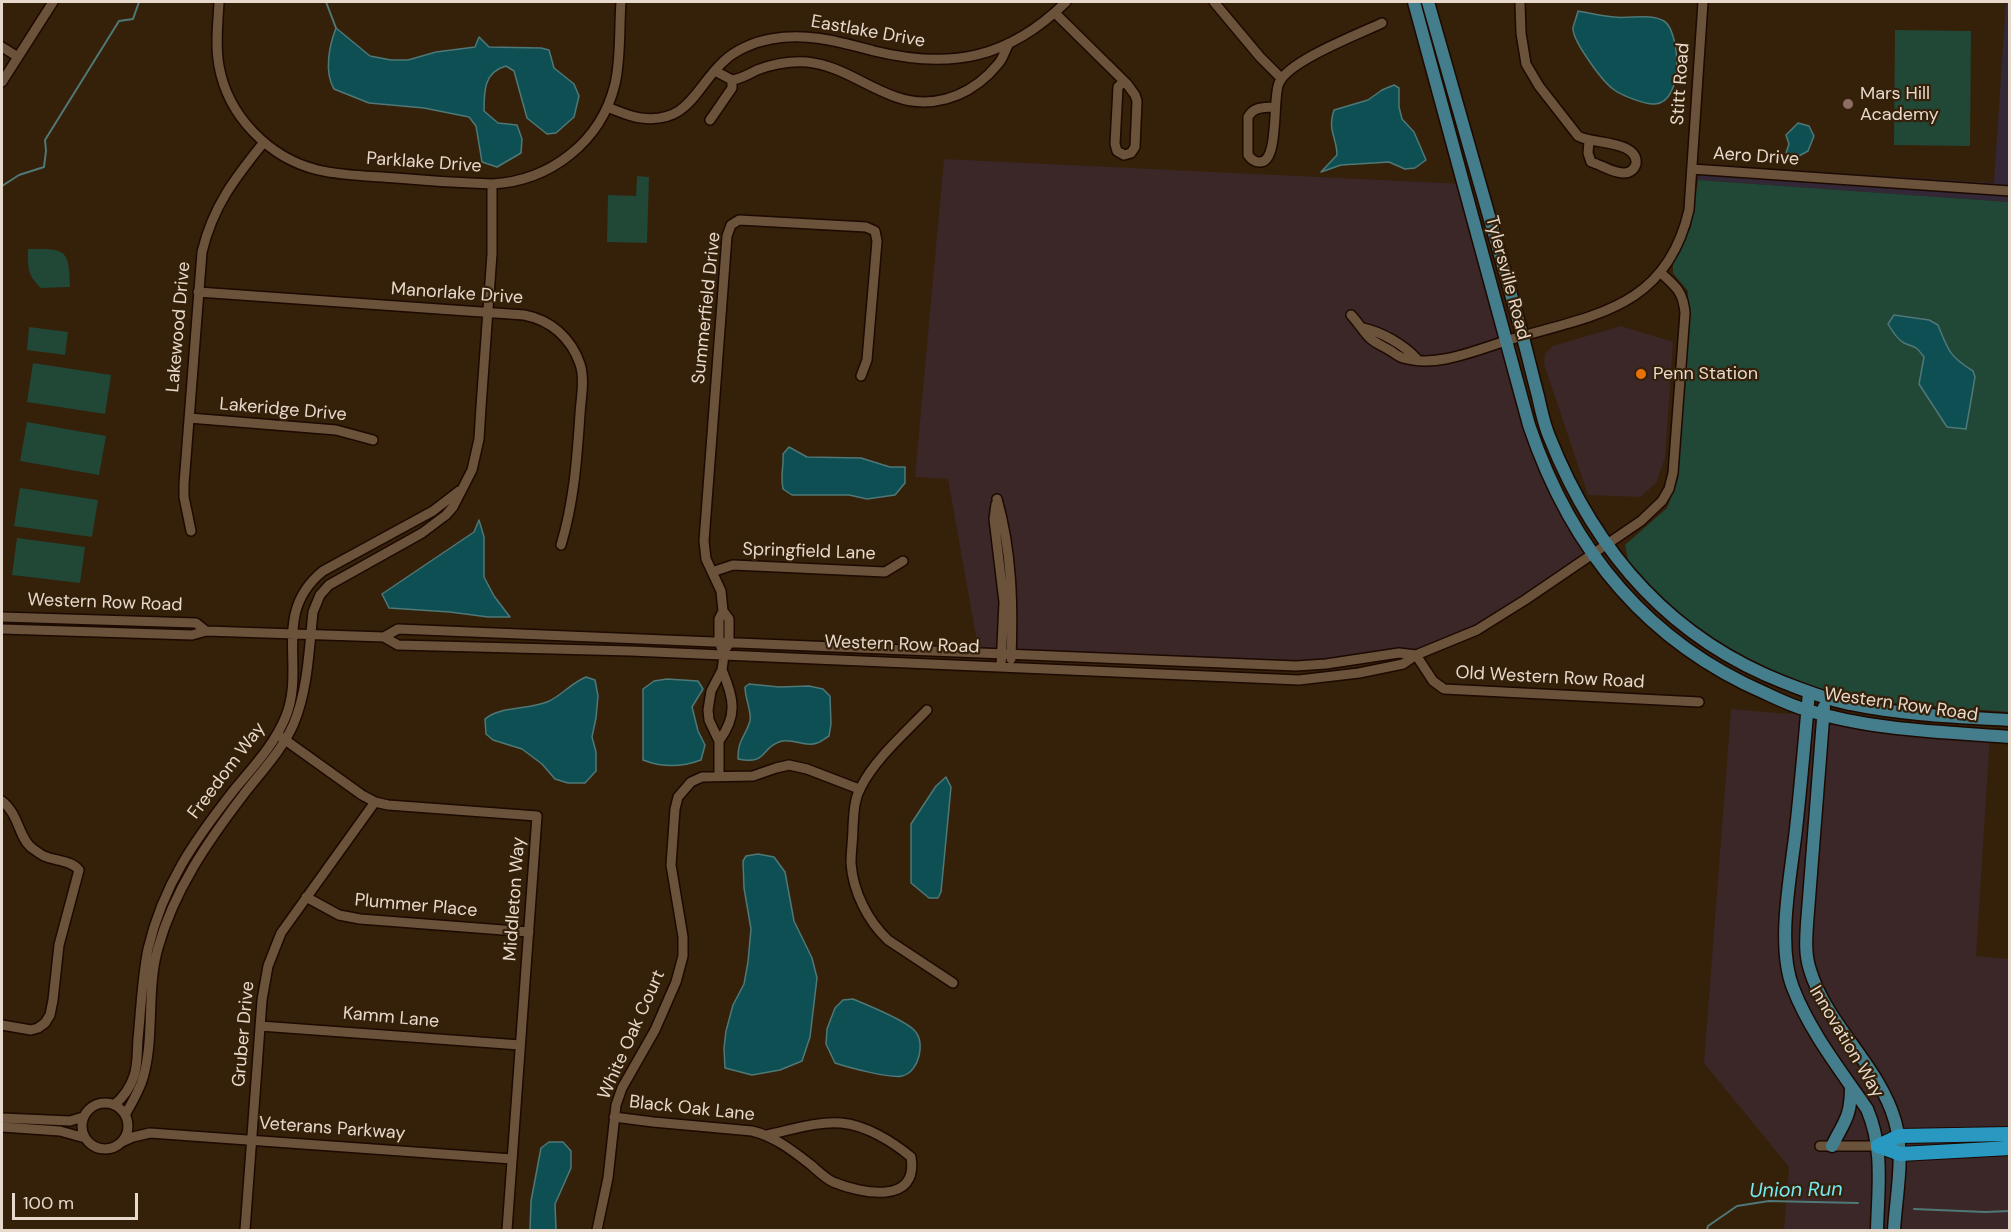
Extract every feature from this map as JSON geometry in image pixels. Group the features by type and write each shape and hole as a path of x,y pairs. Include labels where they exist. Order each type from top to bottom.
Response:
{"highway":[{"path":"1878,1146 1899,1136 2010,1134"},
{"path":"1878,1146 1900,1154 2010,1148"}],"main road":[{"name":"Tylersville Road","path":"1414,2 1529,425 1541,460 1575,529 1592,554"},
{"name":"Tylersville Road","path":"1428,2 1523,336 1547,433 1584,511 1607,544"},
{"name":"Western Row Road","path":"1607,544 1641,588 1682,625 1747,667 1809,692 1850,704 1901,711 2010,720"},
{"name":"Western Row Road","path":"1592,554 1617,586 1673,640 1709,665 1747,686 1807,711 1857,722 2010,737"},
{"name":"Innovation Way","path":"1809,692 1785,957 1792,988 1808,1019 1872,1120 1879,1161 1877,1230"},
{"name":"Innovation Way","path":"1825,697 1807,924 1807,955 1809,968 1820,994 1877,1081 1889,1104 1899,1136 1900,1154 1894,1230"},
{"path":"1826,1146 1848,1117 1851,1085"}],"street":[{"path":"2,82 53,2"},
{"name":"Parklake Drive","path":"219,2 217,43 223,81 240,115 264,142 298,164 328,172 492,184 517,182 553,168 569,157 595,129 607,107 615,82 621,2"},
{"name":"Eastlake Drive","path":"607,107 642,118 668,116 690,103 726,59 742,49 765,41 789,37 820,38 919,60 945,60 970,56 1009,43 1040,25 1066,2"},
{"path":"1214,2 1281,78"},
{"path":"1520,2 1523,52 1529,70 1574,132 1588,141 1607,142 1630,151 1635,156 1635,168 1624,174 1592,162 1588,153 1588,141"},
{"name":"Stitt Road","path":"1692,169 1703,2"},
{"path":"1055,13 1124,81 1135,95 1137,101 1135,147 1131,153 1124,155 1117,151 1115,144 1118,87 1124,81"},
{"path":"1275,107 1257,108 1248,117 1248,155 1252,160 1264,162 1269,159 1273,147 1276,89 1281,78 1295,65 1382,23"},
{"path":"715,71 732,80 737,80 772,65 804,62 836,68 898,98 916,102 934,102 958,95 979,83 1001,61 1009,43"},
{"path":"2,47 18,57"},
{"path":"710,120 732,88 732,80"},
{"name":"Lakewood Drive","path":"191,531 184,484 202,252 206,233 225,194 264,142"},
{"name":"Aero Drive","path":"1351,315 1370,339 1402,358 1441,360 1588,319 1608,311 1635,295 1661,273 1673,254 1689,210 1692,169 2010,191"},
{"name":"Freedom Way","path":"114,1105 128,1091 135,1074 143,973 161,923 212,836 281,737 293,725 302,700 315,606 324,590 339,578 438,523 453,507 472,470 478,439 488,313 494,222 492,184"},
{"name":"Summerfield Drive","path":"724,655 729,643 729,619 723,611 721,591 706,559 704,541 727,236 731,225 739,220 866,227 875,231 877,241 867,360 861,376"},
{"path":"1607,544 1653,511 1669,489 1673,473 1685,313 1684,298 1661,273"},
{"name":"Manorlake Drive","path":"198,292 524,315 543,321 564,335 580,363 582,389 575,483 569,521 561,545"},
{"name":"Lakeridge Drive","path":"189,418 336,430 373,440"},
{"name":"Freedom Way","path":"281,737 290,703 295,612 298,600 313,579 322,571 433,511 463,488"},
{"path":"1006,667 1013,598 1003,519 997,499 994,519 1004,602 1007,654"},
{"name":"Western Row Road","path":"2,629 192,635 206,631 293,633 310,637 384,638 398,645 724,655 1299,680 1359,673 1403,664 1416,655 1477,630 1607,544"},
{"name":"Springfield Lane","path":"712,572 733,565 885,572 903,561"},
{"name":"Summerfield Drive","path":"719,642 719,619 723,611"},
{"name":"Western Row Road","path":"2,617 196,623 206,631"},
{"name":"Western Row Road","path":"384,638 398,629 1296,666 1336,663 1399,652 1416,655"},
{"path":"719,642 724,655 722,670 711,691 708,710 709,720 719,741 719,777"},
{"name":"Old Western Row Road","path":"1416,655 1434,681 1444,689 1699,702"},
{"path":"719,741 729,727 733,708 728,684 722,670"},
{"path":"927,710 878,763 859,789 854,813 851,863 865,911 879,932 953,983"},
{"name":"Middleton Way","path":"281,737 375,802 388,805 537,816 507,1230"},
{"name":"White Oak Court","path":"597,1230 608,1178 615,1105 622,1088 655,1030 676,982 683,956 682,928 671,865 676,802 686,786 696,779 753,776 776,768 795,766 859,789"},
{"path":"2,801 9,806 29,846 45,857 64,861 79,870 58,945 50,1015 45,1023 31,1030 2,1025"},
{"name":"Gruber Drive","path":"245,1230 260,1026 264,982 268,966 281,933 375,802"},
{"name":"Plummer Place","path":"306,897 339,915 360,919 529,932"},
{"name":"Freedom Way","path":"126,1116 143,1079 147,1058 152,981 161,923"},
{"name":"Kamm Lane","path":"260,1026 520,1045"},
{"path":"100,1104 114,1105 126,1116 128,1130 122,1142 116,1147 102,1150 89,1144 85,1138 82,1131 83,1117 87,1111 100,1104"},
{"name":"Veterans Parkway","path":"126,1116 136,1127 150,1133"},
{"path":"2,1118 70,1121 83,1117"},
{"name":"Black Oak Lane","path":"614,1117 752,1131 767,1135 831,1181 863,1192 898,1190 909,1182 913,1169 911,1157 897,1145 850,1125 841,1123 815,1125 767,1135"},
{"path":"2,1127 60,1131 85,1138"},
{"name":"Veterans Parkway","path":"122,1142 150,1133 512,1159"},
{"path":"1826,1146 1878,1146"}],"shaded area":[{"path":"2006,2 2009,2 2009,202 1698,180 1699,164 1994,183"},
{"path":"944,159 1463,184 1529,425 1592,554 1500,616 1416,655 1326,664 979,653 948,479 915,477"},
{"path":"1621,326 1673,342 1665,458 1656,483 1640,497 1588,495 1544,364 1545,354 1553,346"},
{"path":"1731,709 1788,714 1807,711 1990,735 1976,956 2009,959 2009,1230 1784,1230 1789,1167 1704,1063"}],"green space":[{"path":"1895,30 1971,31 1970,146 1894,145"},
{"path":"637,176 649,177 647,243 607,242 608,195 636,196"},
{"path":"1698,180 2009,202 2009,712 1870,701 1823,691 1761,668 1683,620 1630,568 1625,545 1667,508 1678,479 1688,291 1673,273 1673,263 1691,227"},
{"path":"28,249 50,249 63,253 68,265 70,287 41,288 29,271"},
{"path":"29,327 68,332 65,355 27,350"},
{"path":"33,363 111,375 105,414 27,402"},
{"path":"27,422 106,436 99,475 20,461"},
{"path":"20,488 98,500 92,537 14,526"},
{"path":"17,538 85,547 80,583 12,575"}],"water":[{"path":"1578,11 1614,17 1653,17 1664,21 1674,38 1677,66 1671,92 1665,100 1651,104 1621,94 1608,85 1588,60 1574,34 1573,28"},
{"path":"336,28 370,56 391,60 408,60 436,52 475,47 479,37 489,47 549,50 554,68 574,84 579,96 574,117 556,133 547,134 527,118 514,71 506,66 499,69 493,73 487,83 484,111 498,123 517,125 522,139 521,153 497,167 482,162 476,126 469,117 424,108 369,103 334,89 328,67 331,43"},
{"path":"1394,85 1399,88 1399,107 1402,119 1414,132 1426,160 1415,168 1405,169 1389,162 1341,165 1321,172 1337,155 1332,129 1334,110 1368,100"},
{"path":"1798,123 1809,126 1814,136 1808,151 1797,157 1786,153 1789,144 1786,135"},
{"path":"1894,315 1929,320 1938,325 1950,352 1973,371 1975,377 1966,429 1947,427 1919,384 1924,357 1917,349 1901,341 1893,332 1888,324"},
{"path":"789,447 807,457 861,458 890,467 905,467 905,483 895,495 867,499 849,495 792,495 783,489 782,479 783,454"},
{"path":"479,520 484,537 484,577 494,596 510,617 389,608 382,594 474,532"},
{"path":"586,677 595,680 598,696 592,737 596,752 596,771 585,783 568,783 555,779 542,764 522,749 493,740 486,734 485,719 491,715 547,702"},
{"path":"667,679 698,681 703,689 692,707 698,731 705,745 701,760 672,766 643,760 643,689 654,681"},
{"path":"749,684 779,687 809,686 823,689 830,696 829,736 812,744 779,742 759,758 738,759 740,742 750,721 745,687"},
{"path":"946,777 951,787 941,892 938,898 929,898 911,883 911,824 936,786"},
{"path":"758,854 774,857 785,872 794,921 812,958 817,978 810,1037 802,1061 780,1070 752,1075 725,1068 724,1048 733,1005 744,984 748,962 751,929 744,888 743,861 746,856"},
{"path":"853,999 894,1017 916,1033 920,1049 915,1066 911,1071 902,1076 889,1076 835,1063 826,1044 827,1029 835,1008 843,1000"},
{"path":"549,1142 563,1142 571,1151 571,1168 555,1204 556,1230 530,1230 531,1201 541,1148"}],"waterway":[{"path":"2,186 19,175 44,167 45,140 119,21 133,19 139,2"},
{"path":"326,2 336,28"},
{"name":"Union Run","path":"1707,1230 1708,1226 1737,1206 1769,1201 1858,1203"},
{"name":"Union Run","path":"1914,1209 2010,1211"}],"place":[{"name":"Mars Hill Academy","path":"1848,104"},
{"name":"Penn Station","path":"1641,374"}]}
